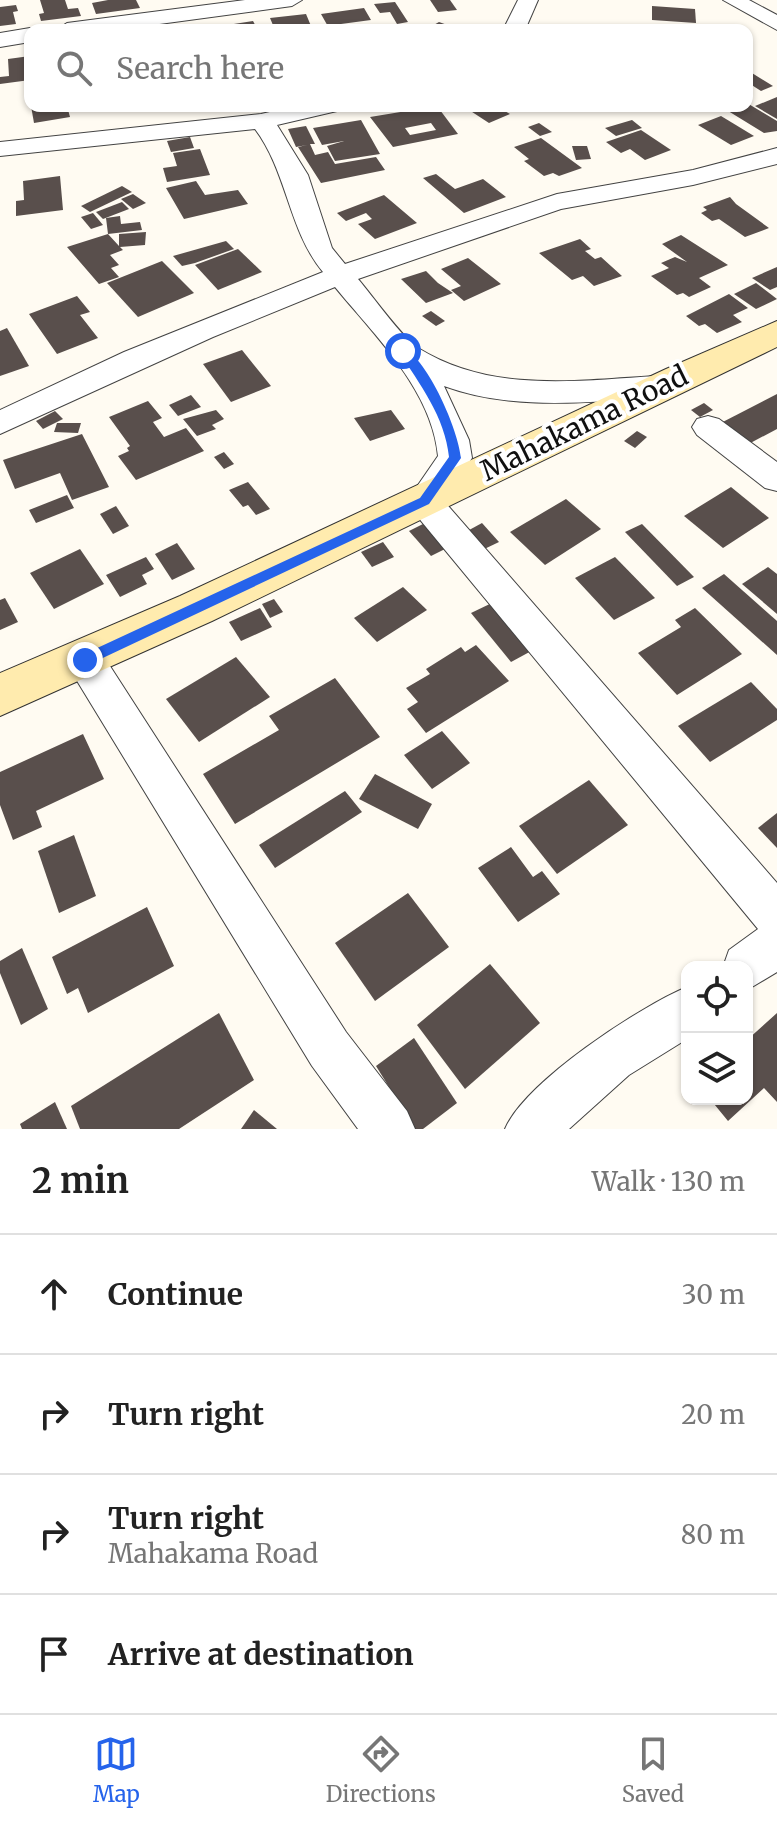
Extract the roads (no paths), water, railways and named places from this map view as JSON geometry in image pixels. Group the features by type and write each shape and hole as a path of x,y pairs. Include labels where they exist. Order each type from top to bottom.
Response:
{"street":[{"path":"112,24 292,0"},
{"path":"517,24 528,0"},
{"path":"733,0 777,24"},
{"path":"0,40 24,36"},
{"path":"0,149 261,121 302,112"},
{"path":"261,121 279,144 295,175 319,250 403,351 433,393 453,440 455,458 424,501 777,917"},
{"path":"0,423 104,371 339,277 554,202 596,192 667,183 777,156"},
{"name":"Mahakama Road","path":"0,695 85,660 424,501 656,387 777,333"},
{"path":"403,351 434,373 473,387 539,393 656,387"},
{"path":"708,427 777,479"},
{"path":"85,660 329,1049 389,1129"},
{"path":"753,962 777,943"},
{"path":"531,1129 612,1058 681,1015"}]}
